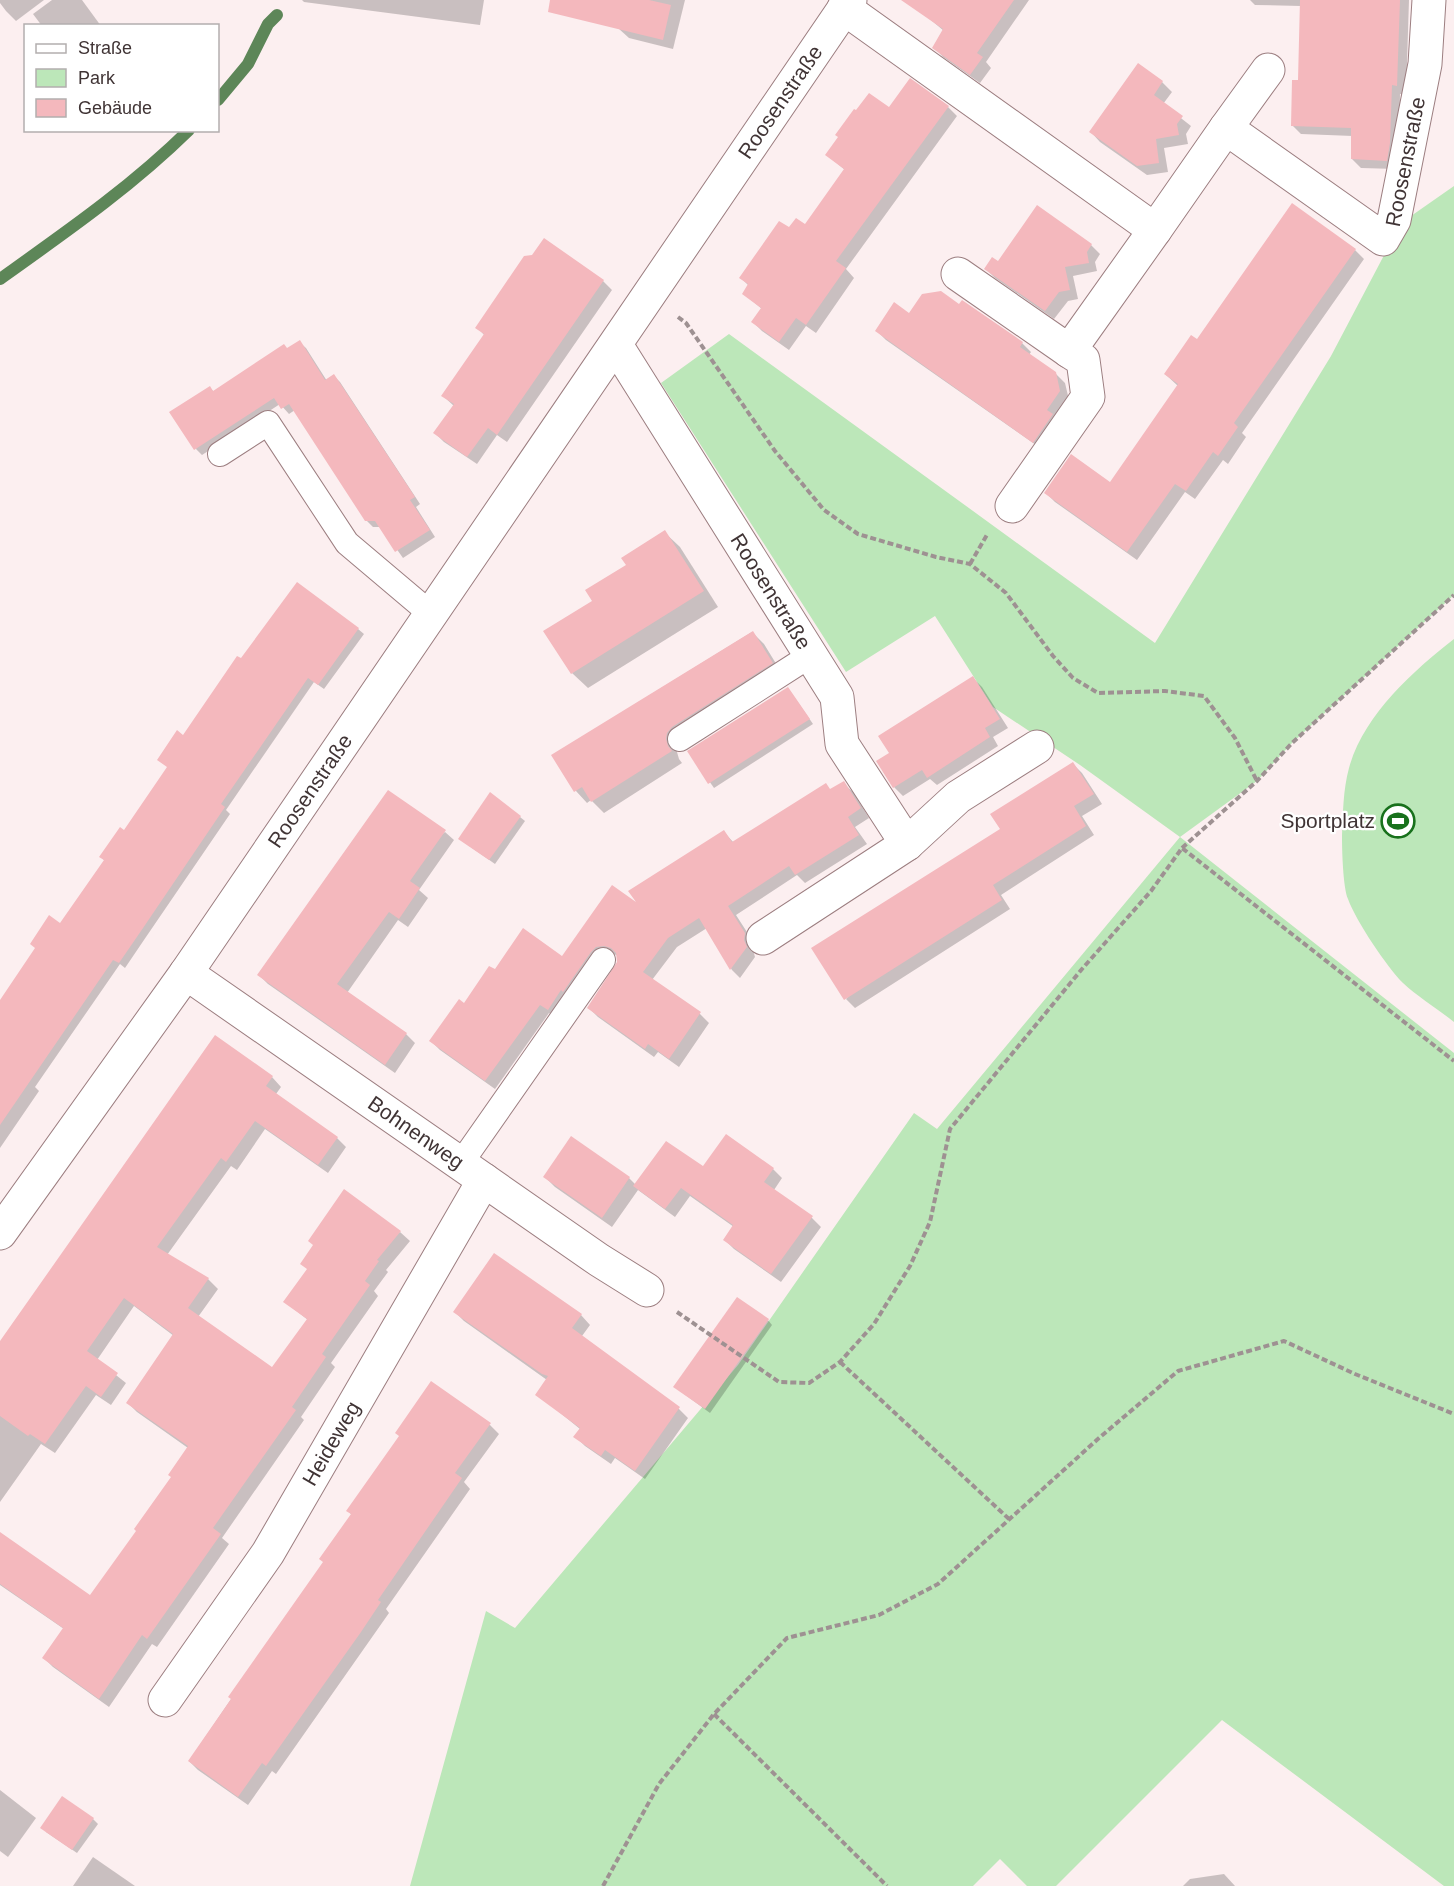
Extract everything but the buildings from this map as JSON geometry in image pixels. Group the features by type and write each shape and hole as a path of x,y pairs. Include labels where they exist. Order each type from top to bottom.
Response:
{"street":[{"name":"Roosenstraße","path":"1226,128 1383,238 1394,220 1423,75 1429,0"},
{"name":"Roosenstraße","path":"0,1233 186,973 847,4 1155,230"},
{"path":"1069,351 1268,70"},
{"path":"958,274 1083,360 1088,397 1012,506"},
{"name":"Roosenstraße","path":"616,345 837,697 842,744 907,844"},
{"path":"763,938 907,844 958,797 1037,747"},
{"name":"Bohnenweg","path":"186,973 599,1260 647,1290"},
{"name":"Heideweg","path":"165,1700 268,1553 472,1171"}],"lane":[{"path":"220,454 268,423 347,543 431,614"},
{"path":"680,739 811,656"},
{"path":"472,1171 603,960"}],"path":[{"path":"650,294 686,323 775,451 824,510 858,534 936,557 970,564 1006,593 1053,656 1073,678 1098,693 1166,691 1204,696 1235,738 1257,780"},
{"path":"647,1290 779,1382 809,1383 840,1362 874,1324 910,1266 930,1222 950,1130 1082,969 1151,891 1182,848 1257,780 1292,743 1454,595"},
{"path":"1182,848 1454,1061"},
{"path":"603,1886 658,1784 714,1714 788,1638 879,1615 938,1584 1099,1438 1178,1371 1284,1341 1355,1374 1454,1414"},
{"path":"840,1362 1009,1520"},
{"path":"714,1714 887,1886"}],"green space":[{"path":"1454,186 1454,595 1292,743 1257,781 1180,837 1080,765 993,707 935,616 846,672 661,383 729,334 1155,643 1331,356 1401,223"},
{"name":"Sportplatz","path":"1454,639 1454,1022 1403,983 1365,931 1346,893 1342,836 1347,776 1356,749 1366,730 1406,680"},
{"path":"1180,837 1454,1053 1454,1886 1444,1886 1222,1720 1056,1886 1027,1886 1000,1859 973,1886 410,1886 486,1611 515,1628 738,1365 914,1113 937,1129"}],"waterway":[{"path":"219,99 248,64 268,24 277,15"},
{"path":"0,279 121,190 187,132"}],"place":[{"name":"Sportplatz","path":"1398,821"}]}
